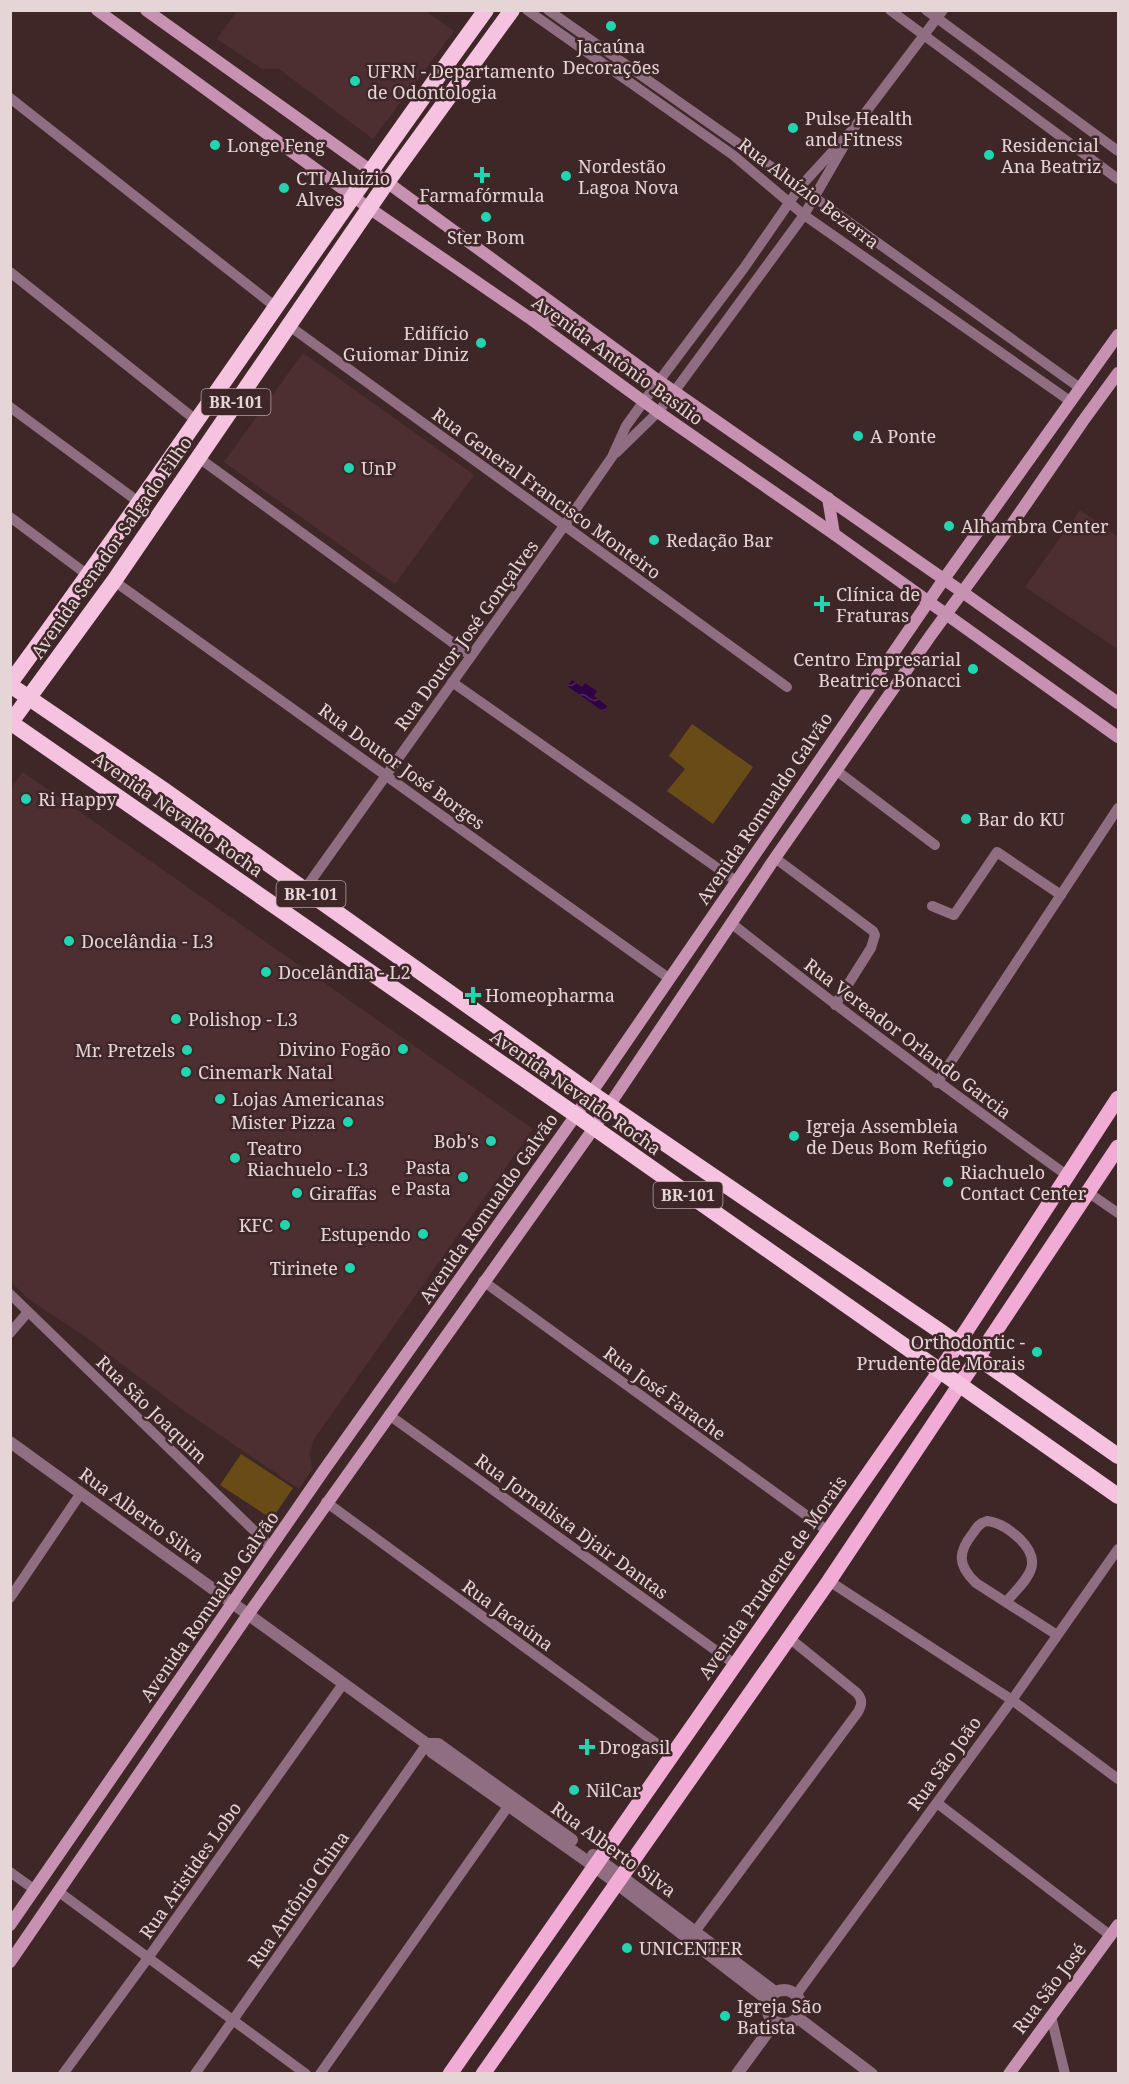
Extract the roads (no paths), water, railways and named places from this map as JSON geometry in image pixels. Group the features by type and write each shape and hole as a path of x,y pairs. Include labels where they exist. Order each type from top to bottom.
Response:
{"highway":[{"name":"Avenida Senador Salgado Filho","path":"10,684 89,576 486,10"},
{"name":"Avenida Senador Salgado Filho","path":"11,722 199,458 387,182 512,10"},
{"name":"Avenida Nevaldo Rocha","path":"10,684 164,790 591,1093 958,1343 1119,1456"},
{"name":"Avenida Nevaldo Rocha","path":"11,722 1119,1496"}],"main road":[{"name":"Avenida Antônio Basílio","path":"97,10 369,208 528,317 658,412 1119,737"},
{"name":"Avenida Antônio Basílio","path":"146,10 387,182 674,392 963,592 1119,704"},
{"path":"528,317 581,325"},
{"name":"Avenida Romualdo Galvão","path":"10,1924 36,1890 324,1470 576,1115 928,601 1119,335"},
{"name":"Avenida Romualdo Galvão","path":"10,1962 326,1502 594,1128 775,858 1119,373"},
{"path":"828,498 834,534"},
{"name":"Avenida Prudente de Morais","path":"450,2073 940,1371 1119,1098"},
{"path":"483,2073 829,1581 1119,1147"},
{"name":"Rua São José","path":"1009,2073 1119,1924"}],"street":[{"name":"Rua Aluízio Bezerra","path":"527,10 733,155 804,214 1070,401"},
{"name":"Rua Aluízio Bezerra","path":"548,10 1080,388"},
{"path":"890,10 1119,179"},
{"path":"926,10 940,14 1119,151"},
{"name":"Rua Doutor José Gonçalves","path":"304,889 564,526 612,457 626,426 761,243 788,202 853,129 940,14"},
{"path":"565,37 571,27"},
{"path":"10,98 277,308"},
{"path":"710,139 716,129"},
{"name":"Rua Doutor José Gonçalves","path":"612,457 658,412 674,392 815,198 853,129"},
{"path":"761,243 776,253"},
{"path":"10,272 196,421"},
{"name":"Rua General Francisco Monteiro","path":"288,325 787,687"},
{"path":"10,407 140,503"},
{"path":"199,458 471,656"},
{"path":"10,517 89,576"},
{"name":"Rua Doutor José Borges","path":"114,580 670,979"},
{"path":"452,682 736,882"},
{"path":"837,771 935,845"},
{"path":"937,1083 1119,808"},
{"path":"932,906 954,915 997,852 1060,896"},
{"path":"775,858 873,931 871,948 835,1005"},
{"name":"Rua Vereador Orlando Garcia","path":"731,923 937,1083 1068,1176"},
{"path":"1089,1193 1119,1213"},
{"name":"Rua José Farache","path":"483,1281 828,1531"},
{"name":"Rua São Joaquim","path":"10,1294 271,1547"},
{"path":"10,1333 28,1312"},
{"name":"Rua Jornalista Djair Dantas","path":"389,1414 735,1665"},
{"name":"Rua Alberto Silva","path":"10,1442 427,1744 432,1752 509,1806 596,1862"},
{"path":"10,1598 81,1493"},
{"name":"Rua Jacaúna","path":"326,1502 671,1754"},
{"path":"1006,1602 1031,1569 1033,1557 1018,1537 1003,1525 987,1521 978,1526 968,1539 961,1557 968,1575 1006,1602 1057,1635"},
{"name":"Rua São João","path":"796,1995 1012,1701 1119,1549"},
{"path":"829,1581 1012,1701 1119,1779"},
{"path":"693,1935 862,1705 857,1693 788,1637"},
{"name":"Rua Aristides Lobo","path":"63,2073 148,1958 343,1684"},
{"name":"Rua Alberto Silva","path":"427,1744 438,1744 772,1996"},
{"name":"Rua Antônio China","path":"195,2073 427,1744"},
{"path":"938,1803 1110,1936"},
{"path":"320,2073 509,1806"},
{"path":"10,1872 36,1890"},
{"path":"59,1892 306,2073"},
{"path":"786,1990 796,1995 801,2006 798,2018 788,2024 775,2022 767,2011 772,1996 786,1990"},
{"path":"1051,2016 1065,2073"},
{"path":"798,2018 872,2073"},
{"path":"737,2073 775,2022"}],"water":[{"path":"572,680 582,687 585,683 597,691 594,696 607,706 604,712 567,686"}],"place":[{"name":"Jacaúna Decorações","path":"611,26"},
{"name":"UFRN - Departamento de Odontologia","path":"355,81"},
{"name":"Pulse Health and Fitness","path":"793,128"},
{"name":"Longe Feng","path":"215,145"},
{"name":"Residencial Ana Beatriz","path":"989,155"},
{"name":"Farmafórmula","path":"482,175"},
{"name":"Nordestão Lagoa Nova","path":"566,176"},
{"name":"CTI Aluízio Alves","path":"284,188"},
{"name":"Ster Bom","path":"486,217"},
{"name":"Edifício Guiomar Diniz","path":"481,343"},
{"name":"A Ponte","path":"858,436"},
{"name":"UnP","path":"349,468"},
{"name":"Alhambra Center","path":"949,526"},
{"name":"Redação Bar","path":"654,540"},
{"name":"Clínica de Fraturas","path":"822,604"},
{"name":"Centro Empresarial Beatrice Bonacci","path":"973,669"},
{"name":"Ri Happy","path":"26,799"},
{"name":"Bar do KU","path":"966,819"},
{"name":"Docelândia - L3","path":"69,941"},
{"name":"Docelândia - L2","path":"266,972"},
{"name":"Homeopharma","path":"473,995"},
{"name":"Polishop - L3","path":"176,1019"},
{"name":"Divino Fogão","path":"403,1049"},
{"name":"Mr. Pretzels","path":"187,1050"},
{"name":"Cinemark Natal","path":"186,1072"},
{"name":"Lojas Americanas","path":"220,1099"},
{"name":"Mister Pizza","path":"348,1122"},
{"name":"Igreja Assembleia de Deus Bom Refúgio","path":"794,1136"},
{"name":"Bob's","path":"491,1141"},
{"name":"Teatro Riachuelo - L3","path":"235,1158"},
{"name":"Pasta e Pasta","path":"463,1177"},
{"name":"Riachuelo Contact Center","path":"948,1182"},
{"name":"Giraffas","path":"297,1193"},
{"name":"KFC","path":"285,1225"},
{"name":"Estupendo","path":"423,1234"},
{"name":"Tirinete","path":"350,1268"},
{"name":"Orthodontic - Prudente de Morais","path":"1037,1352"},
{"name":"Drogasil","path":"587,1747"},
{"name":"NilCar","path":"574,1790"},
{"name":"UNICENTER","path":"627,1948"},
{"name":"Igreja São Batista","path":"725,2016"}]}
